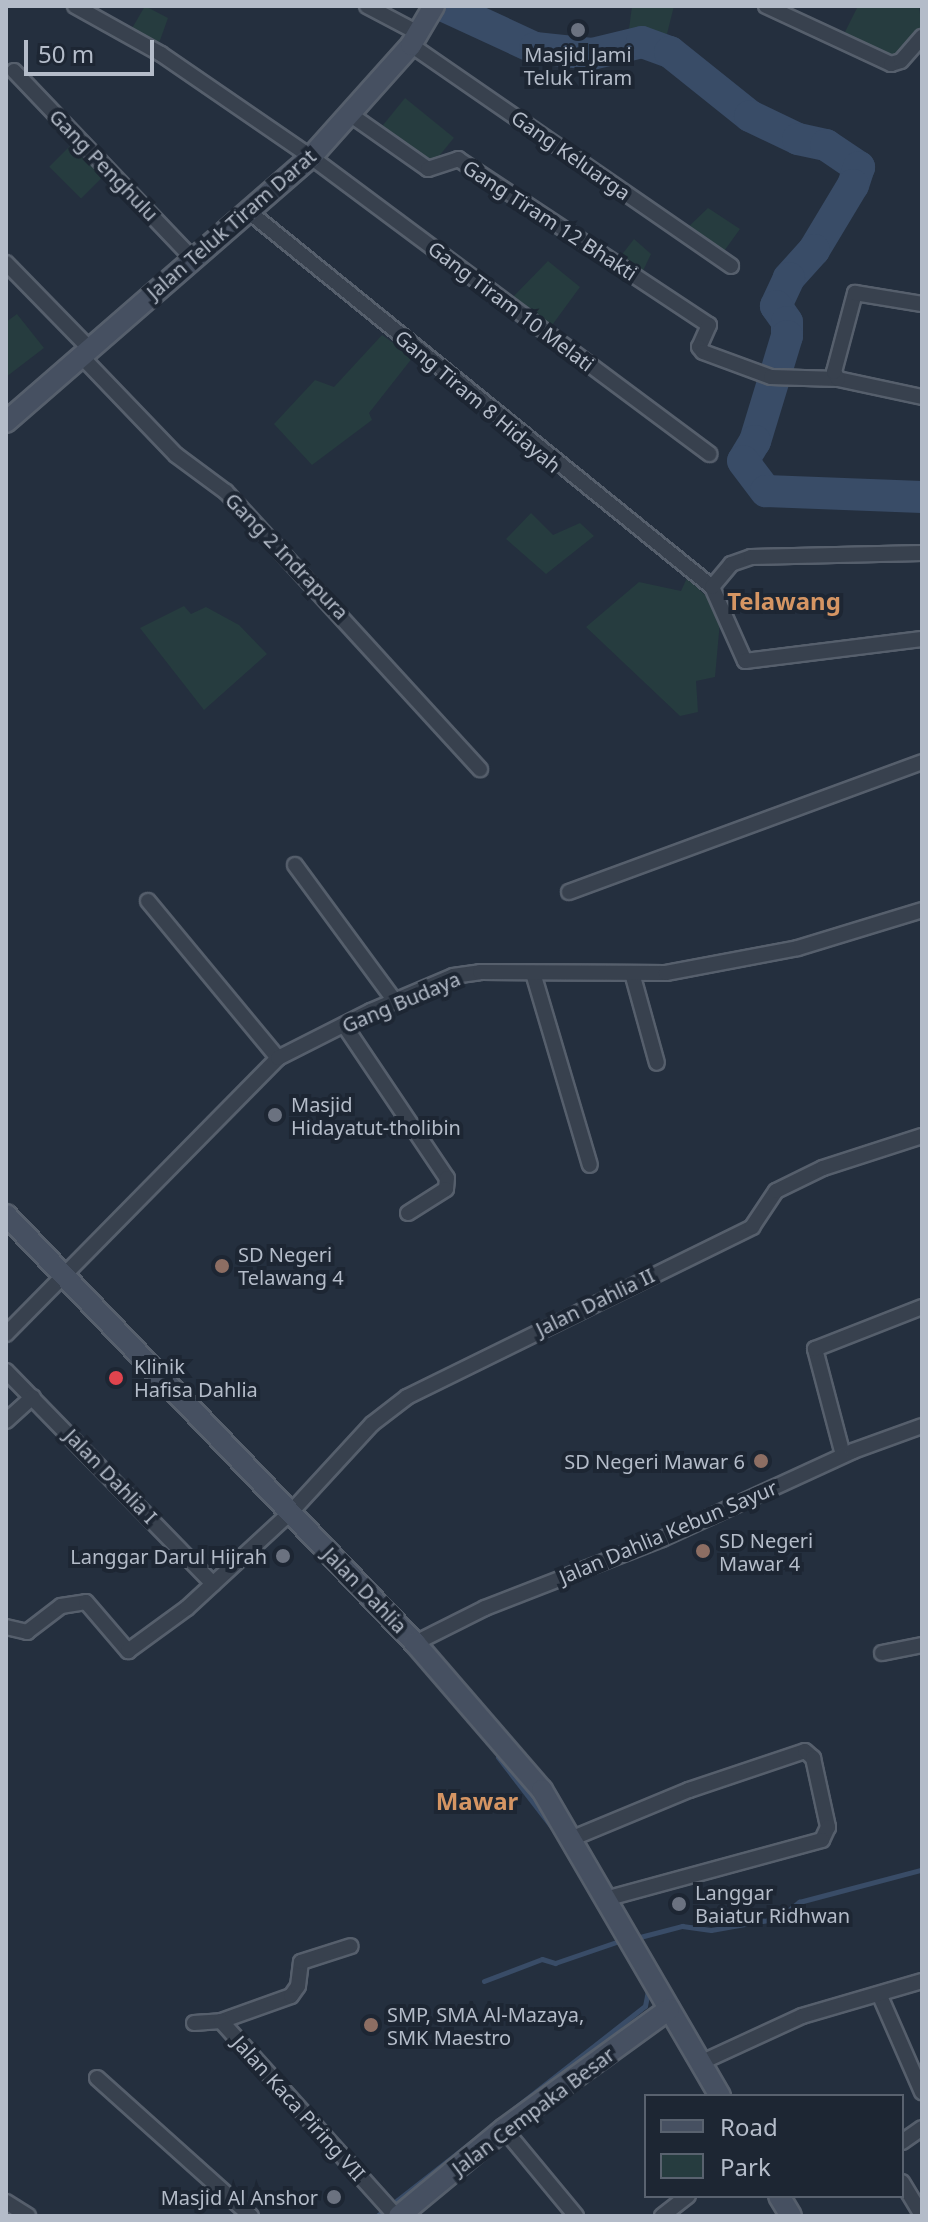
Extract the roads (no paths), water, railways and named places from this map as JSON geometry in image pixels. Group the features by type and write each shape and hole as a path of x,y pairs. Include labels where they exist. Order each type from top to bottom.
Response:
{"street":[{"name":"Gang Tiram 10 Melati","path":"75,6 161,54 311,157 710,454"},
{"name":"Gang Keluarga","path":"367,6 731,266"},
{"path":"766,6 891,64 901,61 922,37"},
{"name":"Jalan Teluk Tiram Darat","path":"9,415 311,157 416,39 433,8"},
{"name":"Gang Penghulu","path":"14,71 193,259"},
{"name":"Gang Tiram 12 Bhakti","path":"351,115 428,169 458,159 709,325 700,350 774,377 838,379"},
{"name":"Gang Tiram 8 Hidayah","path":"248,211 712,587"},
{"name":"Gang 2 Indrapura","path":"6,263 176,455 226,492 480,769"},
{"path":"922,304 855,293 834,372 838,379 922,397"},
{"path":"922,553 751,557 731,564 712,587 745,661 922,639"},
{"path":"569,892 922,762"},
{"path":"295,865 395,1001"},
{"path":"148,901 278,1058"},
{"name":"Gang Budaya","path":"66,1276 278,1058 453,976 666,973 798,948 922,910"},
{"path":"533,973 590,1165"},
{"path":"632,973 657,1063"},
{"path":"344,1025 447,1178 446,1189 408,1213"},
{"name":"Jalan Dahlia II","path":"291,1512 372,1424 434,1380 752,1227 776,1191 823,1168 922,1136"},
{"name":"Jalan Dahlia","path":"6,1215 415,1643 542,1790 608,1898 719,2094"},
{"path":"6,1334 66,1276"},
{"path":"843,1455 815,1349 922,1307"},
{"name":"Jalan Dahlia I","path":"6,1371 213,1584"},
{"path":"6,1421 33,1397"},
{"name":"Jalan Dahlia Kebun Sayur","path":"415,1643 485,1608 662,1539 843,1455 922,1426"},
{"path":"6,1627 27,1632 61,1606 86,1602 126,1652 213,1584 291,1512"},
{"path":"882,1653 922,1645"},
{"path":"573,1838 689,1790 805,1751 813,1758 828,1827 822,1840 608,1898"},
{"path":"221,2021 291,1996 298,1986 301,1962 351,1946"},
{"path":"700,2063 802,2016 880,1996 922,1981"},
{"path":"880,1996 922,2092"},
{"name":"Jalan Cempaka Besar","path":"398,2216 504,2129 669,2009"},
{"name":"Jalan Kaca Piring VII","path":"194,2023 221,2021 398,2216"},
{"path":"97,2078 251,2216"},
{"path":"904,2141 922,2128"},
{"path":"504,2129 576,2216"},
{"path":"904,2185 922,2215"},
{"path":"662,2216 685,2198"},
{"path":"780,2198 791,2216"},
{"path":"6,2202 28,2216"}],"waterway":[{"path":"444,6 535,48 592,54 642,42 670,52 750,116 798,139 826,145 859,167 853,185 814,250 789,278 776,306 787,322 787,336 755,441 743,461 766,491 922,497"},
{"path":"498,1757 551,1826"},
{"path":"636,1938 682,1926 711,1930 779,1918 799,1902 920,1870"},
{"path":"484,1981 542,1959 555,1963 622,1940"},
{"path":"377,2216 645,2006 648,1990"}],"place":[{"name":"Masjid Jami Teluk Tiram","path":"578,30"},
{"name":"Masjid Hidayatut-tholibin","path":"275,1115"},
{"name":"SD Negeri Telawang 4","path":"222,1266"},
{"name":"Klinik Hafisa Dahlia","path":"116,1378"},
{"name":"SD Negeri Mawar 6","path":"761,1461"},
{"name":"SD Negeri Mawar 4","path":"703,1551"},
{"name":"Langgar Darul Hijrah","path":"283,1556"},
{"name":"Langgar Baiatur Ridhwan","path":"679,1904"},
{"name":"SMP, SMA Al-Mazaya, SMK Maestro","path":"371,2025"},
{"name":"Masjid Al Anshor","path":"334,2197"}],"district":[{"name":"Telawang","path":"784,601"},
{"name":"Mawar","path":"477,1801"}]}
